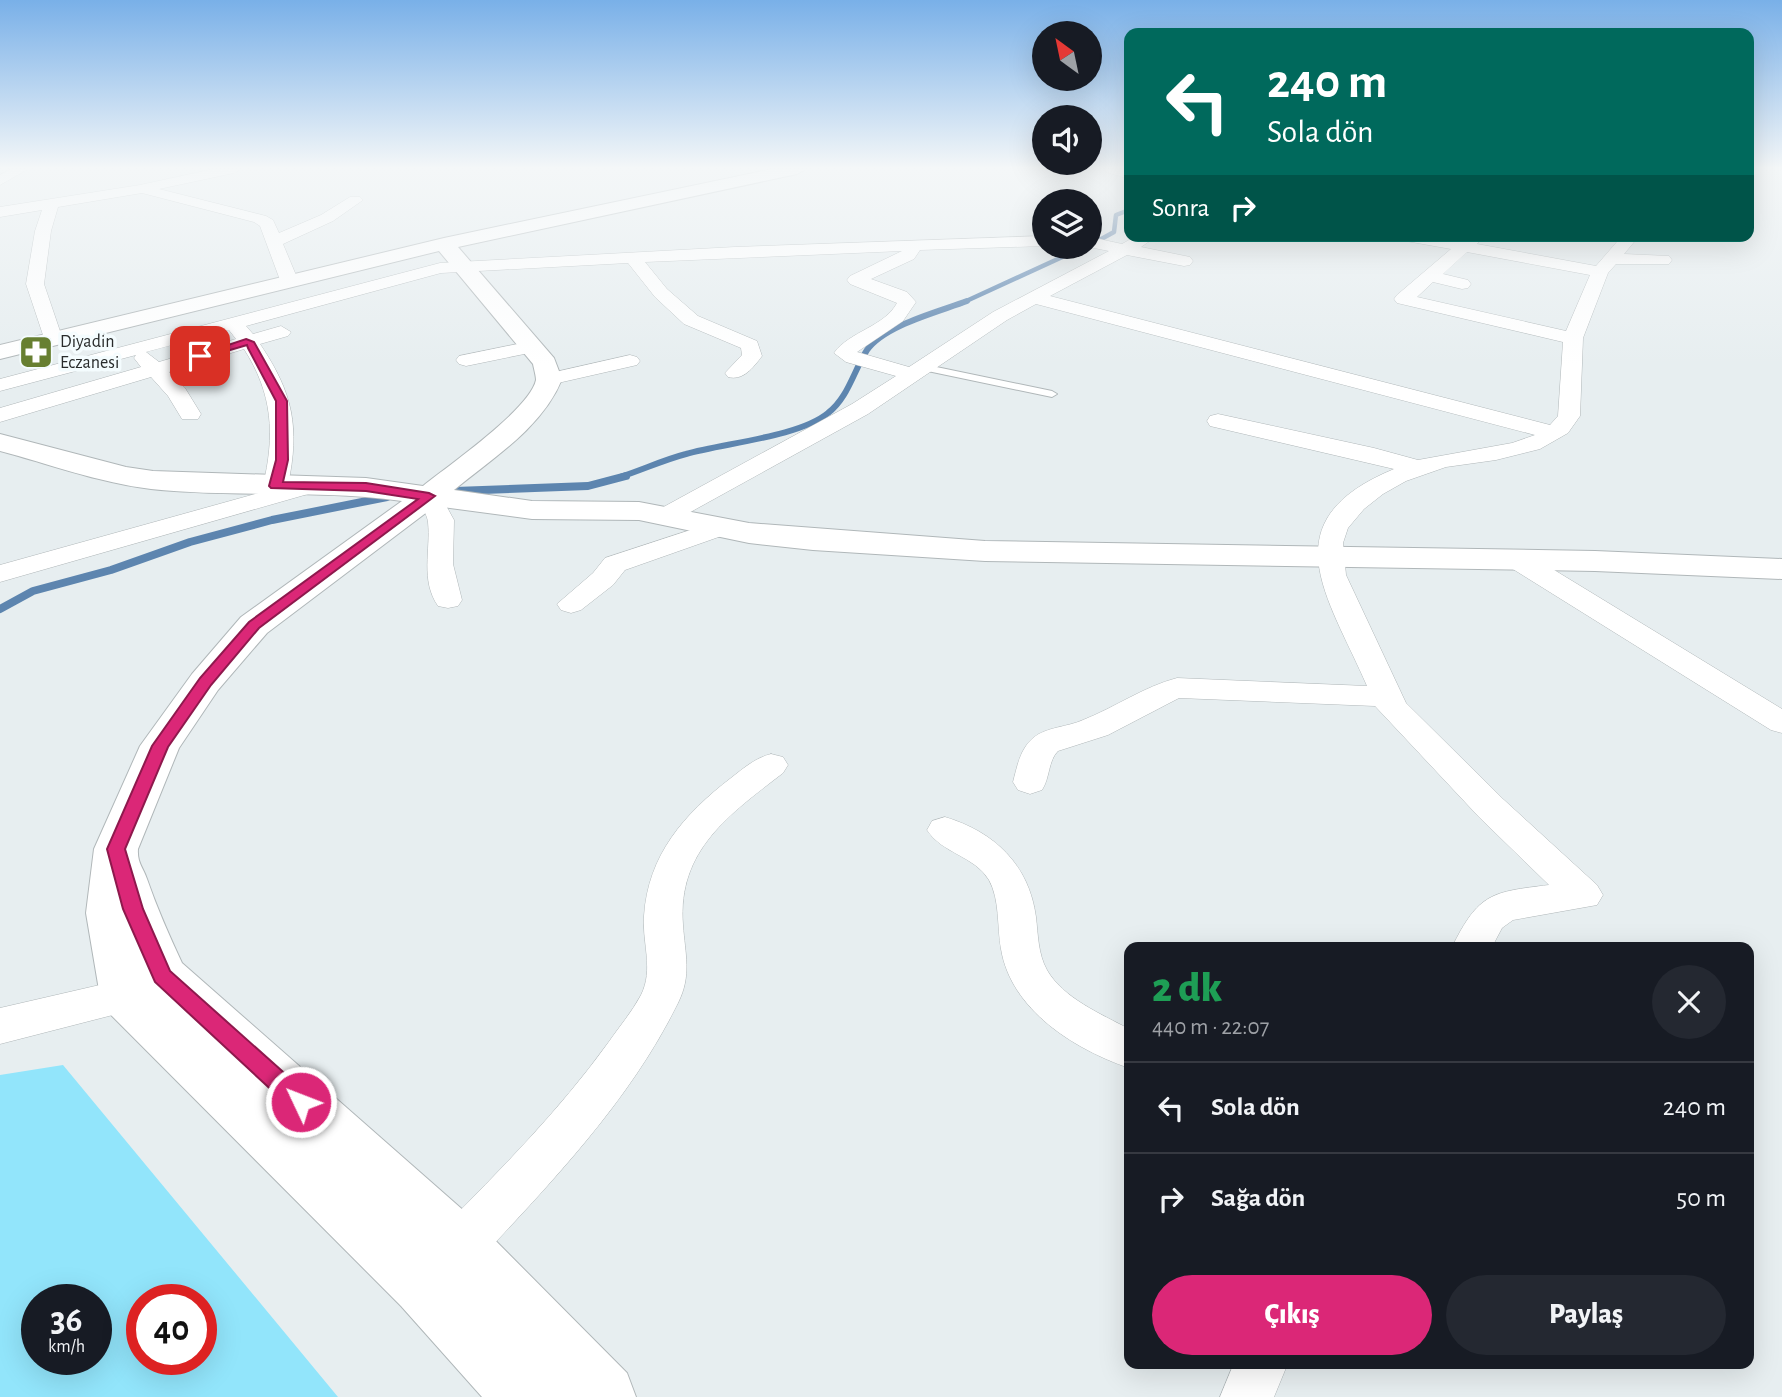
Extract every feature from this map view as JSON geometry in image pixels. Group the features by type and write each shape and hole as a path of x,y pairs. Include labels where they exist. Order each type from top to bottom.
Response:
{"street":[{"path":"43,234 35,284 53,340"},
{"path":"271,234 289,281"},
{"path":"273,242 291,234"},
{"path":"0,385 565,234"},
{"path":"0,352 289,281 462,263 1032,242"},
{"path":"1128,258 1143,242"},
{"path":"1434,242 1605,266 1663,260"},
{"path":"1470,242 1403,299 1573,338"},
{"path":"1474,942 1482,925 1494,912 1512,905 1584,895 1482,799 1392,708 1332,575 1329,556 1334,524 1361,498 1386,481 1418,468 1535,444 1564,426 1569,416 1573,338 1605,266 1626,242"},
{"path":"915,247 908,255 856,280 901,296 907,302 905,309 896,317 845,351 863,360 917,370"},
{"path":"1102,250 1128,258 1184,261"},
{"path":"632,257 661,293 691,320 750,345 752,356 735,373"},
{"path":"667,515 860,409 1000,316 1035,298 1087,259"},
{"path":"329,318 414,293 462,263"},
{"path":"462,263 545,363 549,379 542,397 526,416 429,496 254,625 205,682 160,746 116,849 110,913 144,986 527,1397"},
{"path":"1429,276 1462,284"},
{"path":"1035,298 1555,433"},
{"path":"234,323 249,342 282,401 282,460 291,487"},
{"path":"0,415 304,325"},
{"path":"466,360 532,347"},
{"path":"135,350 177,393 190,414"},
{"path":"549,379 629,361"},
{"path":"1218,421 1364,452 1418,468"},
{"path":"0,442 124,475 153,480 291,487 366,487 531,510 639,511 721,528 813,540 985,551 1518,560 1782,569"},
{"path":"0,574 291,487"},
{"path":"429,496 441,520 439,564 447,600"},
{"path":"571,604 603,579 615,564 721,528"},
{"path":"1518,560 1782,723"},
{"path":"1030,782 1037,756 1044,745 1106,723 1158,693 1177,688 1387,697"},
{"path":"458,1247 578,1116 644,1024 667,976 663,897 670,869 685,839 709,813 771,765"},
{"path":"945,830 996,863 1006,875 1015,906 1024,964 1034,985 1048,1000 1124,1047"},
{"path":"144,986 458,1247 603,1397"},
{"path":"0,1026 144,986"},
{"path":"1247,1397 1259,1369"}],"lane":[{"path":"917,370 1052,394"}],"shaded area":[{"path":"63,1065 338,1397 0,1397 0,1075"}],"waterway":[{"path":"1102,239 1110,234"},
{"path":"964,302 1058,259"},
{"path":"620,477 677,456 780,434 815,421 841,400 862,358 875,341 899,326 964,302"},
{"path":"455,491 588,486 626,476"},
{"path":"0,609 33,591 111,570 190,542 272,520 387,497"}],"place":[{"name":"Diyadin Eczanesi","path":"36,352"}],"route":[{"path":"200,356 249,342 267,372 282,401 282,460 275,486 366,487 429,496 254,625 205,682 160,746 116,849 133,909 163,976 301,1102"}]}
